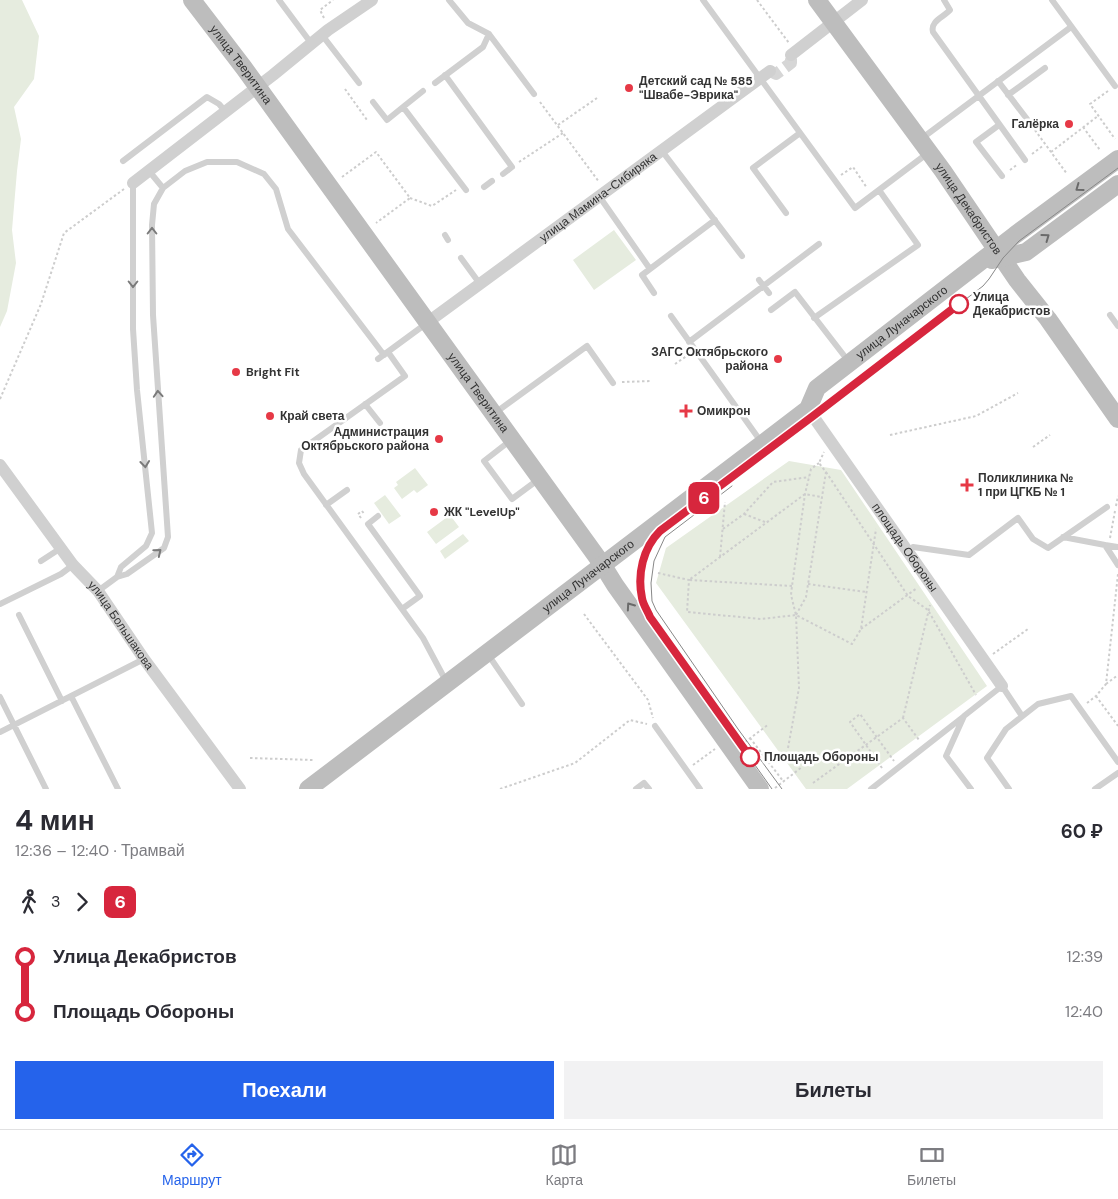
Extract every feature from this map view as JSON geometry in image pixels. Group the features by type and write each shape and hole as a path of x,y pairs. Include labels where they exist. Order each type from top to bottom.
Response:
{"street":[{"name":"улица Тверитина","path":"192,0 428,322 602,564 760,789"},
{"path":"133,183 322,35 372,0"},
{"name":"улица Декабристов","path":"818,0 925,146 1017,280 1048,319 1118,418"},
{"path":"791,51 834,22 862,0"},
{"name":"улица Мамина-Сибиряка","path":"428,322 764,75"},
{"name":"улица Луначарского","path":"308,789 808,409 817,388 978,263 1000,254 1118,159"},
{"name":"улица Луначарского","path":"1000,254 1026,252 1118,184"},
{"name":"площадь Обороны","path":"808,409 1002,686"},
{"name":"улица Большакова","path":"0,465 73,564 98,591 144,659 240,789"}],"lane":[{"path":"279,0 311,44"},
{"path":"448,0 468,23 489,34 534,94"},
{"path":"703,0 764,75 800,133 855,208 879,190 979,96 1071,27"},
{"path":"944,0 950,10 933,24 933,32 1025,160"},
{"path":"1052,0 1114,86"},
{"path":"435,83 483,46 489,34"},
{"path":"322,35 358,84"},
{"path":"1008,95 1045,68"},
{"path":"445,75 512,167 503,174"},
{"path":"998,81 1027,119"},
{"path":"373,102 387,120 423,91"},
{"path":"123,161 207,97 219,104 225,111"},
{"path":"403,107 466,190"},
{"path":"999,124 976,142 1002,176"},
{"path":"786,213 753,168 800,133"},
{"path":"662,150 742,256"},
{"path":"98,591 117,577 127,574 164,548 168,537 153,315 152,225 154,204 163,188 185,171 207,162 237,162 264,174 276,189 288,229 383,355 405,376 301,450 299,463 304,474 423,638 448,684"},
{"path":"149,171 163,188"},
{"path":"484,187 492,181"},
{"path":"117,577 121,567 146,546 152,533 137,390 133,329 133,183"},
{"path":"814,318 918,245 879,190"},
{"path":"599,196 650,269"},
{"path":"654,293 642,275 715,220"},
{"path":"689,342 762,283 819,244"},
{"path":"461,258 480,284"},
{"path":"762,283 769,293"},
{"path":"771,310 796,292 850,363"},
{"path":"1110,315 1118,326"},
{"path":"671,316 763,444"},
{"path":"383,355 428,322"},
{"path":"494,414 587,346 613,383"},
{"path":"366,404 380,423"},
{"path":"512,440 484,461 512,499 540,478"},
{"path":"326,505 347,490"},
{"path":"913,547 969,555 1018,518 1033,538 1048,548 1108,508"},
{"path":"378,516 368,524 420,596 402,609"},
{"path":"1064,538 1111,546 1118,565"},
{"path":"41,560 61,548"},
{"path":"0,604 62,574 73,564"},
{"path":"19,615 62,701"},
{"path":"487,652 522,704"},
{"path":"0,732 144,659"},
{"path":"870,789 1002,686 1022,716"},
{"path":"71,696 118,789"},
{"path":"1009,789 987,758 1006,729 1038,704 1071,696 1118,762"},
{"path":"0,697 46,789"},
{"path":"964,716 946,756 971,789"},
{"path":"655,726 700,789"},
{"path":"1095,789 1118,773"},
{"path":"636,789 644,783 649,789"}],"path":[{"path":"325,18 320,10 332,0"},
{"path":"757,0 791,51"},
{"path":"1114,86 1090,104 1115,138"},
{"path":"345,89 368,120"},
{"path":"534,94 599,182"},
{"path":"558,126 597,98"},
{"path":"1051,152 1098,116"},
{"path":"1027,119 1067,174"},
{"path":"1083,127 1100,150"},
{"path":"512,167 563,133"},
{"path":"342,177 376,152 410,198 432,206 455,191"},
{"path":"0,399 41,304 64,233 133,183"},
{"path":"376,223 410,198"},
{"path":"676,364 695,350"},
{"path":"613,383 652,381"},
{"path":"890,435 976,416 1018,393"},
{"path":"1033,448 1050,435"},
{"path":"788,748 799,688 796,615 791,595 792,586 805,494 811,468 819,463 825,448"},
{"path":"819,463 908,596 928,610 981,703"},
{"path":"796,615 806,597 826,472"},
{"path":"723,529 744,514 773,482 809,477"},
{"path":"821,497 805,494 689,580 687,612 761,619 796,615 852,644 861,629 880,512"},
{"path":"1111,546 1110,537 1118,496"},
{"path":"720,557 725,502"},
{"path":"360,520 362,519 358,514 362,511 366,517"},
{"path":"744,514 767,523"},
{"path":"658,573 689,580 792,586"},
{"path":"1106,684 1118,574"},
{"path":"808,584 866,592"},
{"path":"861,629 908,596 930,585"},
{"path":"813,783 903,718 928,610 930,585"},
{"path":"500,789 575,763 630,720 655,726 648,700 584,614"},
{"path":"990,656 1028,629"},
{"path":"1080,708 1096,696 1106,684 1118,676"},
{"path":"1096,696 1118,726"},
{"path":"888,776 850,722 860,714 898,768"},
{"path":"903,718 924,748"},
{"path":"740,745 769,724"},
{"path":"750,738 783,781"},
{"path":"686,770 717,747"},
{"path":"250,758 312,760"},
{"path":"773,789 802,767"}],"shaded area":[{"path":"0,0 22,0 39,36 34,79 14,107 21,139 12,230 16,263 7,311 0,327"},
{"path":"614,230 636,260 594,290 573,260"},
{"path":"789,461 841,470 987,686 847,789 806,789 656,583 666,548"},
{"path":"415,468 428,485 417,493 414,490 402,499 394,488 398,485 396,482"},
{"path":"385,495 401,516 389,524 374,503"},
{"path":"450,515 459,527 436,544 427,532"},
{"path":"463,534 469,541 445,559 440,551"}],"tunnel":[{"path":"770,71 776,74 791,63 791,55"}],"tram line":[{"path":"772,789 650,617 643,601 640,580 643,562 649,545 660,531 983,286 1003,258 1019,241 1118,168"},
{"name":"6","path":"750,757 650,617 642,599 641,578 646,550 652,539 660,531 959,304"},
{"path":"732,486 665,537 654,561 651,583 652,601 656,610 738,729 782,789"}],"place":[{"name":"Детский сад № 585 \"Швабе-Эврика\"","path":"629,88"},
{"name":"Галёрка","path":"1069,124"},
{"name":"Улица Декабристов","path":"959,304"},
{"name":"ЗАГС Октябрьского района","path":"778,359"},
{"name":"Bright Fit","path":"236,372"},
{"name":"Омикрон","path":"686,411"},
{"name":"Край света","path":"270,416"},
{"name":"Администрация Октябрьского района","path":"439,439"},
{"name":"Поликлиника № 1 при ЦГКБ № 1","path":"967,485"},
{"name":"ЖК \"LevelUp\"","path":"434,512"},
{"name":"Площадь Обороны","path":"750,757"}]}
